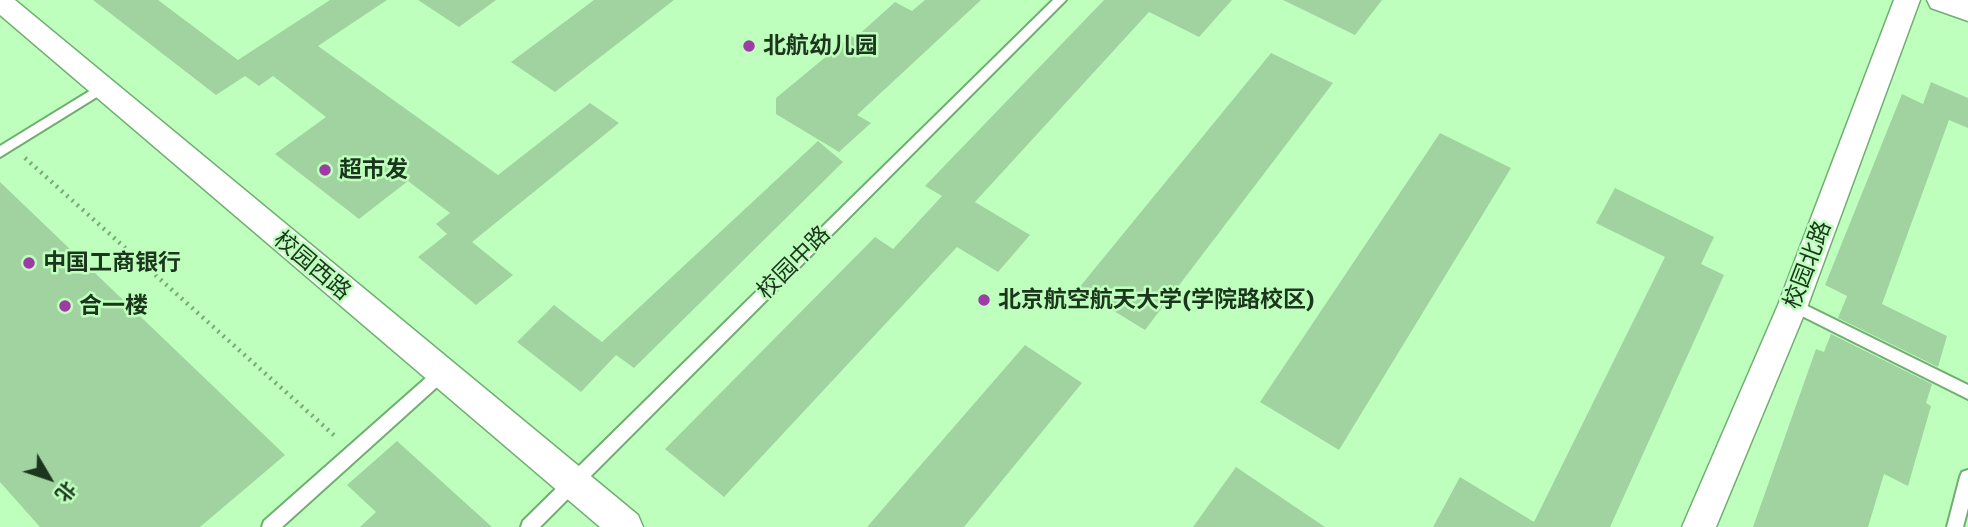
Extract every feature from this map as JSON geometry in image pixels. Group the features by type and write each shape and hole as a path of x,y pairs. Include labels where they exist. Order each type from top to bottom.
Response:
{"street":[{"name":"校园北路","path":"1699,527 1793,305 1888,57 1907,0"},
{"path":"1942,0 1968,10"},
{"name":"校园西路","path":"0,1 101,89 626,527"}],"lane":[{"name":"校园中路","path":"529,527 1060,0"},
{"path":"6,149 101,89"},
{"path":"1793,305 1968,392"},
{"path":"270,527 441,374"},
{"path":"1955,527 1968,477"}],"path":[{"path":"6,149 353,453"}],"building":[{"path":"93,0 158,0 238,60 330,0 387,0 318,46 498,175 590,103 619,123 472,242 513,275 476,305 418,257 447,234 436,224 450,213 408,181 359,219 275,154 326,117 273,76 259,86 245,76 216,95"},
{"path":"418,0 496,0 459,27"},
{"path":"594,0 674,0 555,92 511,62"},
{"path":"925,0 981,0 857,115 871,123 839,152 776,114 776,98 851,36 855,38 895,2 912,11"},
{"path":"1104,0 1232,0 1199,37 1149,12 975,202 1030,235 998,272 957,247 724,497 665,449 875,237 893,249 942,196 925,186"},
{"path":"1283,0 1382,0 1355,35"},
{"path":"1271,53 1333,83 1145,330 1078,289"},
{"path":"1931,82 1968,98 1968,128 1949,120 1882,304 1947,336 1938,367 1838,318 1847,296 1825,285 1902,94 1923,104"},
{"path":"1440,133 1511,168 1339,450 1260,402"},
{"path":"818,141 843,162 634,368 616,355 581,392 517,342 554,305 602,342"},
{"name":"合一楼","path":"0,182 285,455 200,527 40,527 0,482"},
{"path":"1615,188 1714,237 1701,264 1724,275 1610,527 1433,527 1460,477 1534,522 1665,257 1596,223"},
{"path":"1831,334 1932,384 1926,403 1931,406 1908,486 1884,474 1868,527 1753,527 1816,349 1824,352"},
{"path":"1025,345 1082,383 964,527 867,527"},
{"path":"397,441 492,527 360,527 376,512 347,485"},
{"path":"1236,467 1325,527 1193,527"}],"place":[{"name":"北航幼儿园","path":"749,46"},
{"name":"超市发","path":"325,170"},
{"name":"中国工商银行","path":"29,263"},
{"name":"北京航空航天大学(学院路校区)","path":"984,300"},
{"name":"合一楼","path":"65,306"}]}
